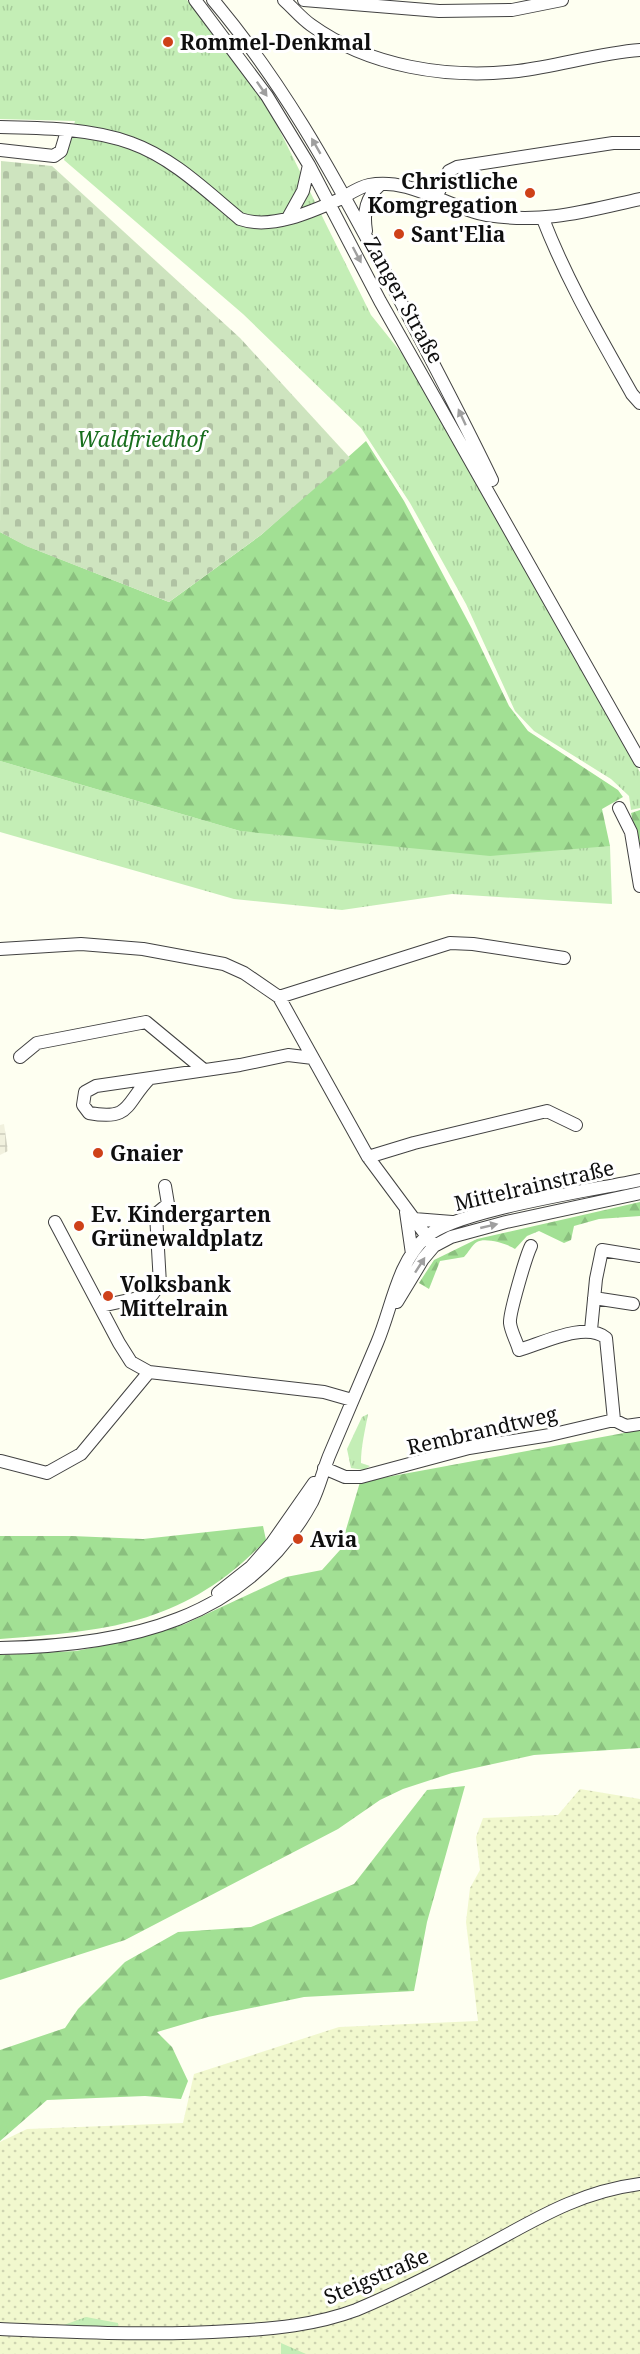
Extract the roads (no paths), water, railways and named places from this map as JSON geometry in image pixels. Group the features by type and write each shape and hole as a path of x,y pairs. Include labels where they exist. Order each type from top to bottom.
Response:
{"street":[{"path":"199,4 214,0"},
{"name":"Zanger Straße","path":"214,0 288,98 345,196 446,384 532,565"},
{"path":"284,0 311,25 361,53 432,72 517,71 617,52 640,50"},
{"path":"304,0 439,11 512,10 562,0"},
{"name":"Zanger Straße","path":"199,4 267,96 309,165 380,301 532,565 602,697 640,761"},
{"path":"0,127 104,135 132,143 179,168 240,219 260,223 288,218 330,203 367,185 381,184 400,186 435,196 462,208 485,214 543,219 640,199"},
{"path":"0,150 54,156 60,151 67,131"},
{"path":"435,196 449,171 457,166 614,143 640,142"},
{"path":"288,218 303,191 309,165"},
{"path":"367,238 364,221 366,206 371,193 381,184"},
{"path":"543,219 560,264 638,397"},
{"path":"619,808 631,832 640,886"},
{"path":"279,997 450,943 473,944 564,958"},
{"path":"0,949 81,944 143,949 224,964 244,973 279,997 368,1157 431,1241"},
{"path":"20,1057 37,1043 146,1022 204,1070"},
{"path":"150,1078 135,1092 124,1111 118,1115 90,1113 83,1105 83,1097 88,1088 288,1055 313,1058"},
{"path":"368,1157 414,1143 547,1111 576,1125"},
{"name":"Mittelrainstraße","path":"0,1648 52,1647 134,1634 224,1598 249,1580 278,1552 312,1502 386,1321 401,1274 412,1254 456,1222 498,1210 640,1180"},
{"path":"101,1306 152,1295 160,1284 156,1214 168,1203 165,1186"},
{"name":"Mittelrainstraße","path":"386,1321 431,1241 640,1193"},
{"path":"410,1215 456,1222"},
{"path":"410,1215 412,1254"},
{"path":"55,1222 131,1362 149,1372 324,1392 352,1400"},
{"path":"531,1246 524,1259 522,1278 510,1322 519,1350 591,1330 599,1331 606,1338 614,1420"},
{"path":"591,1330 602,1250 640,1256"},
{"path":"594,1298 633,1304"},
{"path":"1,1461 47,1473 81,1454 149,1372"},
{"name":"Rembrandtweg","path":"324,1468 345,1477 361,1477 469,1448 550,1435 614,1420 626,1426 640,1424"},
{"name":"Steigstraße","path":"0,2329 170,2334 278,2328 327,2319 379,2300 462,2259 550,2210 588,2194 640,2184"}],"place":[{"name":"Rommel-Denkmal","path":"168,42"},
{"name":"Christliche Komgregation","path":"530,193"},
{"name":"Sant'Elia","path":"399,234"},
{"name":"Gnaier","path":"98,1153"},
{"name":"Ev. Kindergarten Grünewaldplatz","path":"79,1226"},
{"name":"Volksbank Mittelrain","path":"108,1296"},
{"name":"Avia","path":"298,1539"}],"park label":[{"name":"Waldfriedhof","path":"141,439"}]}
